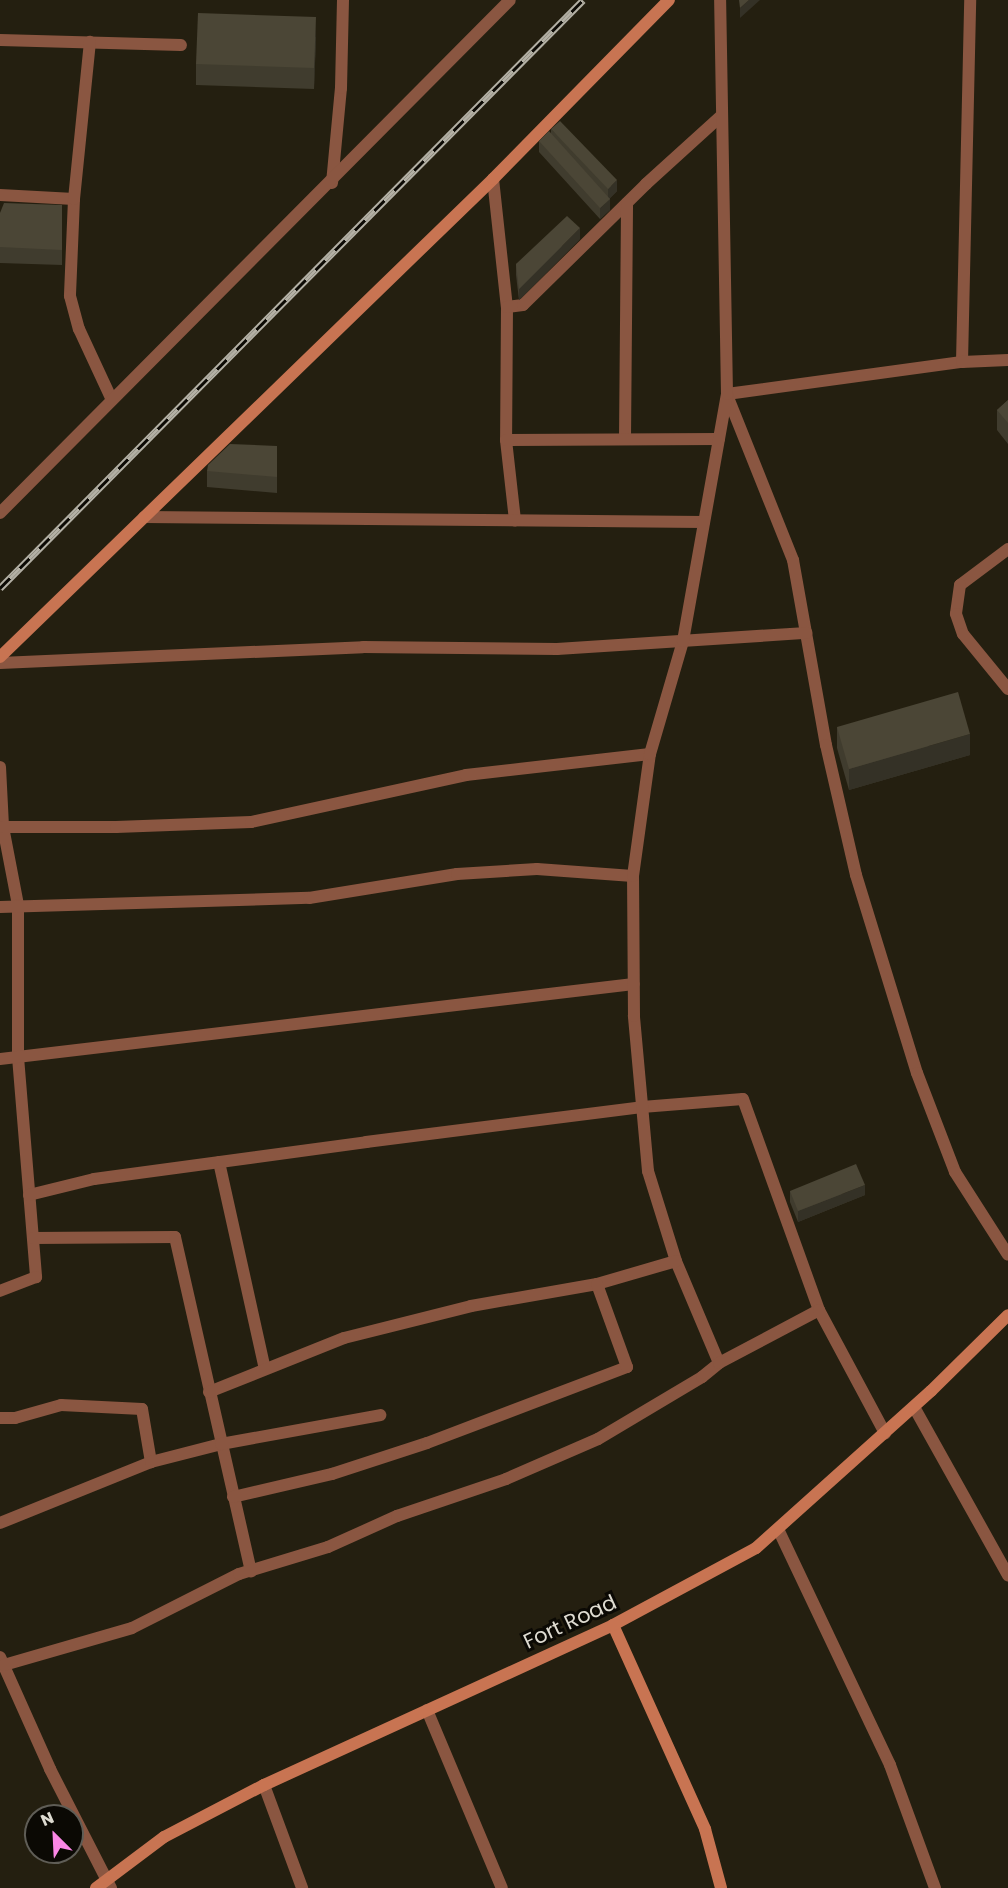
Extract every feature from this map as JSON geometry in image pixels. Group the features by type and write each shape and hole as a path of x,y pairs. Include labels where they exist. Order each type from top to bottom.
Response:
{"street":[{"path":"332,183 341,88 343,0"},
{"path":"0,513 332,183 510,0"},
{"path":"0,657 493,179 669,0"},
{"path":"719,1363 676,1262 648,1171 634,984 633,876 650,754 683,641 727,394 720,0"},
{"path":"962,362 970,0"},
{"path":"0,40 181,45"},
{"path":"90,42 74,199 70,296 79,328 112,400"},
{"path":"507,307 523,305 627,203 722,116"},
{"path":"493,179 507,307 506,440 515,520"},
{"path":"0,195 74,199"},
{"path":"625,438 627,203"},
{"path":"727,394 962,362 1008,360"},
{"path":"727,394 792,560 826,746 856,875 917,1073 955,1172 1008,1255"},
{"path":"506,440 719,439"},
{"path":"144,517 704,522"},
{"path":"1008,549 960,585 956,614 963,634 1008,689"},
{"path":"0,663 363,647 557,649 806,633"},
{"path":"3,826 116,827 252,822 466,775 650,754"},
{"path":"0,767 3,826 18,905 18,1057 36,1277 0,1291"},
{"path":"0,907 309,898 457,874 537,869 633,876"},
{"path":"0,1059 634,984"},
{"path":"29,1195 94,1179 219,1162 642,1107 742,1099 819,1310 885,1433"},
{"path":"219,1162 265,1369"},
{"path":"33,1238 175,1237 232,1497 251,1570"},
{"path":"209,1392 344,1338 471,1306 597,1284 676,1262"},
{"path":"232,1497 332,1474 417,1447 627,1368 597,1284"},
{"path":"109,1883 50,1769 2,1661 132,1628 251,1570 328,1547 397,1516 547,1461 598,1439 702,1377 719,1363 819,1310"},
{"name":"Fort Road","path":"96,1888 109,1883 164,1837 264,1785 613,1625 756,1548 914,1407 1008,1315"},
{"path":"0,1418 15,1418 60,1405 142,1409 151,1462"},
{"path":"914,1407 1008,1575"},
{"path":"0,1522 151,1462 221,1444 380,1415"},
{"path":"778,1529 890,1765 935,1888"},
{"path":"613,1625 705,1829 722,1888"},
{"path":"428,1710 502,1888"},
{"path":"264,1785 302,1888"}],"building":[{"path":"739,0 749,0 740,8"},
{"path":"198,13 316,17 314,68 196,64"},
{"path":"560,121 617,180 608,189 551,129"},
{"path":"549,131 610,199 600,208 539,141"},
{"path":"4,203 62,205 62,250 0,247 0,213"},
{"path":"567,216 580,228 519,289 516,264"},
{"path":"1008,400 1008,423 997,410"},
{"path":"230,444 277,446 277,477 207,471 208,465"},
{"path":"958,692 970,734 849,769 837,727"},
{"path":"856,1164 865,1185 798,1211 790,1191"}],"railway":[{"path":"0,588 583,0"}]}
